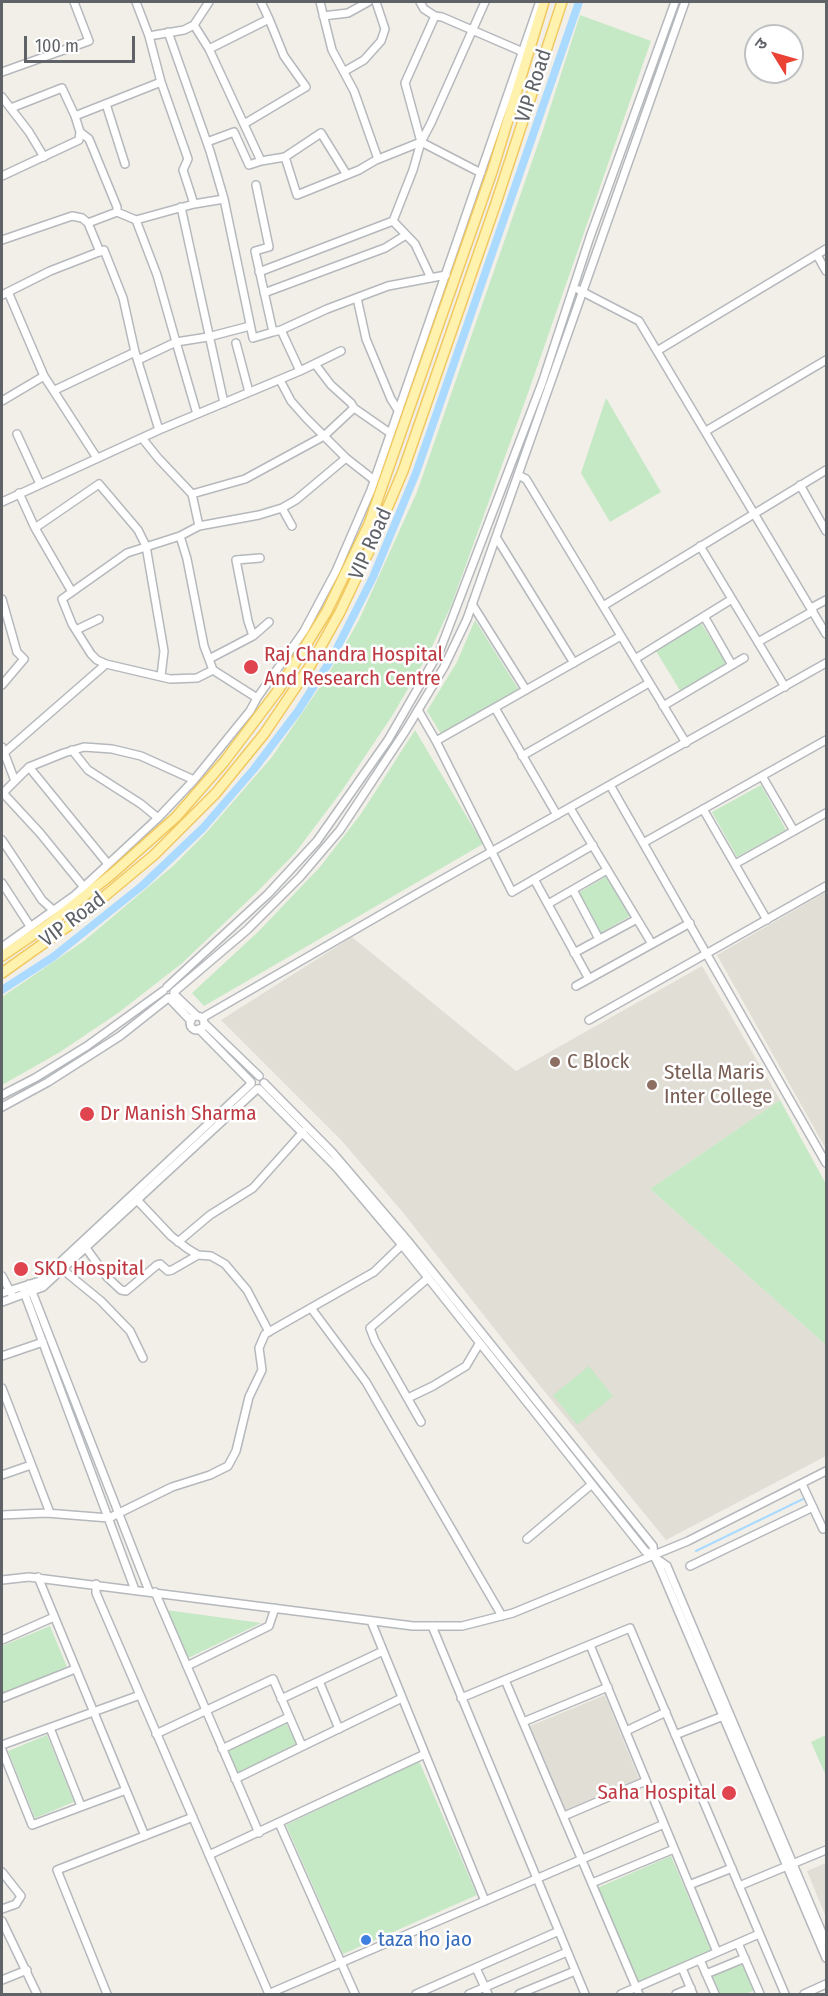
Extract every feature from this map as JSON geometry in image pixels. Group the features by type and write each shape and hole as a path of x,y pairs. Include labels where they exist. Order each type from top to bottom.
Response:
{"main road":[{"name":"VIP Road","path":"2,956 67,910 112,874 176,817 224,762 279,689 327,611 369,524 493,169 544,2"},
{"name":"VIP Road","path":"2,973 75,921 162,848 216,793 264,734 310,666 340,612 403,471 496,203 562,2"}],"street":[{"path":"2,72 89,41 74,2"},
{"path":"136,2 149,36 160,82 188,159 183,170 194,204"},
{"path":"198,2 204,9"},
{"path":"149,36 184,30 194,25 209,2"},
{"path":"244,124 306,87 284,56 261,2"},
{"path":"320,2 332,50 354,91 378,159"},
{"path":"323,16 348,13 368,2"},
{"path":"345,71 364,60 381,41 385,29 376,2"},
{"path":"420,2 424,9 435,16 523,52"},
{"path":"259,272 393,221 413,170 421,142 484,2"},
{"name":"VIP Road","path":"2,946 83,886 158,818 194,780 250,711 304,632 336,571 374,480 540,2"},
{"path":"2,1095 87,1046 165,989 268,894 316,841 388,740 440,650 542,383 573,288 675,2"},
{"path":"2,1107 48,1082 111,1042 171,996 247,930 300,877 340,830 418,710 444,667 472,604 685,2"},
{"path":"435,16 405,83 421,142 481,173"},
{"path":"209,49 269,19"},
{"path":"194,25 209,49 261,161"},
{"path":"168,32 207,142 224,199 253,338 277,331 388,286 446,275"},
{"path":"75,116 160,82"},
{"path":"2,176 78,140 80,132 62,88 11,108"},
{"path":"2,97 30,132 44,156"},
{"path":"106,104 125,164"},
{"path":"80,132 89,139 114,198 117,212"},
{"path":"207,142 234,132 249,165 285,157 321,133 347,175"},
{"path":"285,157 297,195 421,142"},
{"path":"256,185 269,247 255,251 259,272 277,331 300,371"},
{"path":"88,223 117,212 136,220 181,207 224,199"},
{"path":"181,207 224,403"},
{"path":"2,240 72,216 82,218 88,223 100,252"},
{"path":"136,220 157,275 197,414"},
{"path":"393,221 415,244 431,278"},
{"path":"264,293 385,248 406,235"},
{"path":"657,351 826,249"},
{"path":"97,458 44,376 4,294 50,271 104,250 123,298 159,430"},
{"path":"817,255 826,271"},
{"path":"573,288 639,321 826,634"},
{"path":"357,298 366,339 391,399 398,410"},
{"path":"55,390 176,342 208,337 250,326"},
{"path":"236,343 249,392"},
{"path":"2,502 159,430 280,380 342,351"},
{"path":"706,431 826,360"},
{"path":"315,364 331,385 354,408 390,433"},
{"path":"2,401 44,376"},
{"path":"280,380 291,401 346,458 374,480"},
{"path":"192,494 245,479 324,436 354,408"},
{"path":"17,434 40,484"},
{"path":"142,438 192,494 199,526"},
{"path":"213,670 198,678 170,679 106,664 91,654 76,630 62,599 128,553 180,536 199,526 259,515 282,508 296,500 346,458"},
{"path":"603,606 826,470"},
{"path":"518,474 526,479 686,743"},
{"path":"35,528 99,484 138,530 146,546 164,651 161,676"},
{"path":"800,485 826,529"},
{"path":"19,493 35,528 72,592"},
{"path":"282,508 292,526"},
{"path":"180,536 187,559 204,646 213,670 257,698"},
{"path":"496,537 574,663"},
{"path":"700,546 785,687"},
{"path":"253,636 236,560 260,558"},
{"path":"2,593 17,652 24,659 2,685"},
{"path":"635,659 732,599"},
{"path":"758,642 826,600"},
{"path":"472,604 526,690"},
{"path":"704,616 732,665"},
{"path":"76,630 99,618"},
{"path":"209,659 253,636 269,622"},
{"path":"436,741 621,636"},
{"path":"663,706 744,658"},
{"path":"199,1019 826,663"},
{"path":"15,781 3,749 106,664"},
{"path":"522,756 650,683"},
{"path":"495,708 557,815"},
{"path":"418,710 512,892 593,846"},
{"path":"643,843 826,740"},
{"path":"83,886 40,833 2,792 29,767 84,747 103,748 141,756 194,780"},
{"path":"72,750 88,770 141,804 158,818"},
{"path":"29,767 108,864"},
{"path":"762,776 794,831"},
{"path":"610,785 826,1163"},
{"path":"570,808 652,944"},
{"path":"703,809 767,920"},
{"path":"735,864 826,813"},
{"path":"2,840 42,900 53,910"},
{"path":"548,904 607,870"},
{"path":"534,879 588,979"},
{"path":"2,883 30,926"},
{"path":"589,1020 826,886"},
{"path":"573,890 599,939"},
{"path":"574,953 637,919"},
{"path":"576,986 690,924"},
{"path":"165,989 171,987 171,996"},
{"path":"171,996 199,1019 405,1242 428,1278 479,1344 645,1551 667,1566 826,1958"},
{"path":"199,1019 202,1027 199,1029 332,1152 653,1546 654,1556"},
{"path":"2,1276 6,1296 27,1289 43,1287 138,1201 257,1084"},
{"path":"27,1289 40,1281 257,1084"},
{"path":"178,1242 210,1215 253,1188 303,1132"},
{"path":"138,1201 178,1242 198,1255 211,1256 225,1264 247,1290 269,1332"},
{"path":"2,1515 50,1513 109,1518 172,1487 210,1475 228,1466 236,1451 249,1397 262,1370 259,1348 265,1334 374,1272 405,1242"},
{"path":"86,1248 107,1277 121,1290 126,1291 157,1265 160,1264 172,1270 198,1255"},
{"path":"62,1269 101,1301 130,1331 143,1358"},
{"path":"422,1422 413,1410 370,1328 428,1278"},
{"path":"27,1289 43,1342 135,1590"},
{"path":"27,1289 117,1513 187,1666 259,1833"},
{"path":"311,1308 366,1382 502,1616"},
{"path":"2,1356 43,1342"},
{"path":"408,1398 466,1366 479,1344"},
{"path":"2,1388 50,1513"},
{"path":"2,1475 31,1465"},
{"path":"2,1580 29,1576 413,1626 462,1626 502,1616 654,1556 826,1472"},
{"path":"527,1539 591,1484"},
{"path":"802,1484 823,1529"},
{"path":"690,1566 813,1507"},
{"path":"38,1578 145,1836"},
{"path":"96,1584 96,1593 268,1994 664,1824"},
{"path":"187,1666 269,1626 275,1608"},
{"path":"2,1641 54,1617"},
{"path":"370,1621 485,1900"},
{"path":"432,1626 585,1995"},
{"path":"461,1698 630,1628 785,1995"},
{"path":"590,1645 717,1952"},
{"path":"281,1699 383,1651"},
{"path":"2,1698 75,1669"},
{"path":"156,1734 273,1679 302,1746"},
{"path":"505,1680 638,1991"},
{"path":"319,1681 339,1729"},
{"path":"523,1722 608,1687"},
{"path":"2,1745 140,1695"},
{"path":"235,1779 402,1698"},
{"path":"626,1731 666,1713"},
{"path":"675,1735 727,1715"},
{"path":"222,1749 289,1717"},
{"path":"50,1728 81,1806"},
{"path":"2,1750 32,1825 126,1790"},
{"path":"209,1855 425,1754"},
{"path":"564,1816 646,1781"},
{"path":"107,1995 57,1870 193,1817"},
{"path":"279,1823 355,1995"},
{"path":"592,1883 674,1849"},
{"path":"739,1886 826,1850"},
{"path":"790,1865 826,1942"},
{"path":"689,1885 732,1868"},
{"path":"2,1872 21,1896 16,1904 2,1909"},
{"path":"2,1921 37,1995"},
{"path":"416,1995 559,1931"},
{"path":"621,1995 638,1991 682,1968 759,1934"},
{"path":"738,1943 760,1993 751,1995"},
{"path":"469,1995 486,1991 567,1952"},
{"path":"706,1974 745,1958"},
{"path":"700,1960 715,1995"},
{"path":"476,1968 486,1991"},
{"path":"676,1995 692,1991 682,1968"},
{"path":"2,1980 27,1971"},
{"path":"519,1995 575,1971"},
{"path":"804,1995 826,1984"}],"shaded area":[{"path":"826,892 826,1149 717,955"},
{"path":"352,937 516,1071 702,966 780,1100 650,1189 826,1345 826,1456 666,1540 523,1365 405,1215 342,1141 221,1020"},
{"path":"605,1695 639,1779 565,1810 530,1726"},
{"path":"826,1863 826,1917 807,1871"}],"green space":[{"path":"580,15 651,41 451,606 429,653 392,716 341,792 295,853 256,893 181,964 118,1013 60,1052 2,1085 2,997 84,941 173,866 206,833 272,757 326,678 359,620 417,492 544,127"},
{"path":"606,398 661,492 610,522 581,473"},
{"path":"475,620 519,690 441,734 427,711 457,662"},
{"path":"701,623 726,663 681,692 656,651"},
{"path":"415,730 483,844 204,1006 192,993 258,932 320,867 361,814"},
{"path":"761,785 786,830 737,857 712,812"},
{"path":"607,876 630,916 601,933 578,893"},
{"path":"780,1100 826,1184 826,1345 650,1189"},
{"path":"589,1366 613,1396 577,1425 553,1395"},
{"path":"166,1610 261,1623 186,1659"},
{"path":"50,1626 67,1667 2,1695 2,1646"},
{"path":"286,1723 297,1745 237,1774 226,1752"},
{"path":"47,1735 74,1802 35,1818 8,1751"},
{"path":"826,1735 826,1776 811,1742"},
{"path":"419,1761 477,1895 343,1954 286,1825"},
{"path":"671,1856 711,1950 638,1982 597,1888"},
{"path":"743,1962 755,1990 745,1994 717,1994 710,1977"}],"waterway":[{"path":"2,990 53,957 143,885 203,828 254,769 298,711 332,658 373,577 416,473 579,2"},
{"path":"696,1551 803,1499"}],"place":[{"name":"Raj Chandra Hospital And Research Centre","path":"251,667"},
{"name":"C Block","path":"555,1062"},
{"name":"Stella Maris Inter College","path":"652,1085"},
{"name":"Dr Manish Sharma","path":"87,1114"},
{"name":"SKD Hospital","path":"21,1269"},
{"name":"Saha Hospital","path":"729,1793"},
{"name":"taza ho jao","path":"366,1940"}]}
